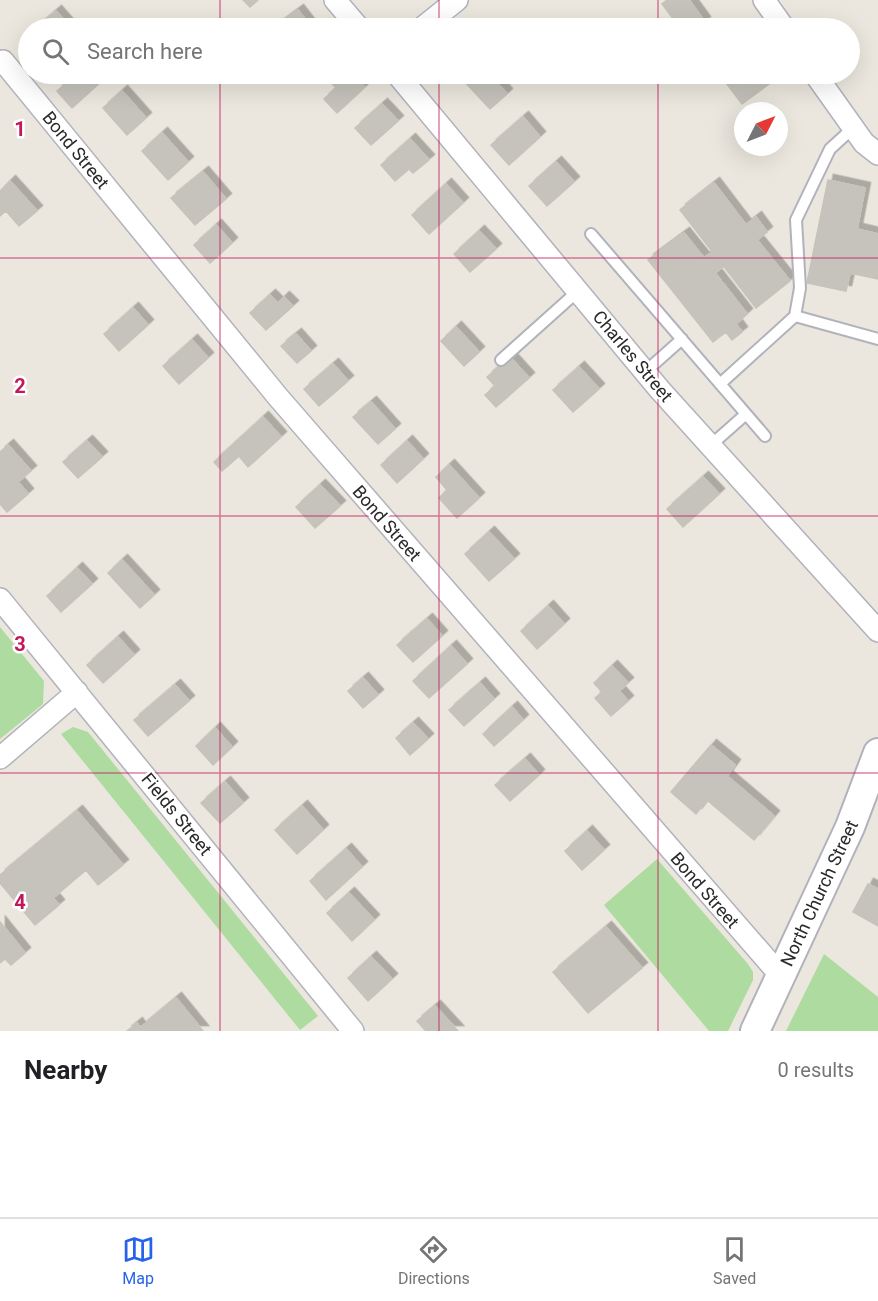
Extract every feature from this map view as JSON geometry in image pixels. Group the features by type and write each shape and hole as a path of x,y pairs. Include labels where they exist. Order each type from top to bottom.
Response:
{"main road":[{"name":"North Church Street","path":"754,1031 850,827 878,753"}],"street":[{"path":"334,0 350,18"},
{"path":"434,18 457,0"},
{"path":"764,0 777,18"},
{"name":"Bond Street","path":"3,61 18,79"},
{"name":"Bond Street","path":"22,84 278,397 780,976"},
{"name":"Charles Street","path":"405,84 645,372 878,631"},
{"path":"822,84 864,143 878,154"},
{"name":"Fields Street","path":"0,598 353,1031"},
{"path":"0,758 77,692"}],"lane":[{"path":"720,384 795,316 800,288 796,220 830,149 853,128"},
{"path":"591,234 765,436"},
{"path":"501,360 578,291"},
{"path":"795,316 878,339"},
{"path":"645,372 682,339"},
{"path":"711,445 746,414"}],"green space":[{"path":"0,627 44,681 43,704 0,739"},
{"path":"73,727 88,732 318,1016 300,1030 61,734"},
{"path":"657,859 753,972 753,980 728,1031 709,1031 604,905"},
{"path":"824,954 878,997 878,1031 786,1031"}],"building":[{"path":"243,0 258,0 250,7"},
{"path":"667,0 689,0 702,18 672,18 662,4"},
{"path":"298,10 304,18 287,18"},
{"path":"56,11 62,18 48,18"},
{"path":"65,84 98,84 72,108 57,91"},
{"path":"332,84 362,84 365,87 337,113 324,99 336,88"},
{"path":"467,84 498,84 507,94 490,109"},
{"path":"727,84 769,84 745,102 740,102"},
{"path":"122,91 146,118 127,135 103,108"},
{"path":"382,104 398,121 371,145 355,128"},
{"path":"523,117 540,137 509,165 491,145"},
{"path":"162,133 188,162 168,180 142,151"},
{"path":"410,139 429,160 413,173 409,169 395,181 381,165"},
{"path":"556,162 574,182 547,206 529,186"},
{"path":"203,172 226,199 195,225 171,198"},
{"path":"828,180 865,188 857,229 878,234 878,279 850,273 846,291 807,283"},
{"path":"10,181 37,211 19,226 6,211 0,216 0,191"},
{"path":"714,183 746,225 756,217 767,232 757,240 790,281 756,308 680,210"},
{"path":"446,184 463,203 429,234 412,215"},
{"path":"216,225 232,243 210,263 194,245"},
{"path":"479,231 496,249 470,272 454,254"},
{"path":"684,233 704,258 712,252 724,266 715,273 747,314 736,324 742,332 732,340 726,332 713,342 648,260"},
{"path":"270,295 278,303 284,297 293,306 266,330 250,313"},
{"path":"133,308 148,325 119,351 104,334"},
{"path":"456,327 479,352 464,366 441,341"},
{"path":"296,334 311,351 297,363 281,346"},
{"path":"192,340 208,358 179,384 163,366"},
{"path":"510,357 529,378 496,407 485,395 495,386 487,377"},
{"path":"333,364 348,381 319,406 304,389"},
{"path":"579,367 599,389 573,412 553,390"},
{"path":"371,402 395,429 378,444 353,417"},
{"path":"263,417 281,437 248,467 239,456 222,471 214,462"},
{"path":"87,441 102,457 78,478 63,462"},
{"path":"407,441 423,459 397,483 381,465"},
{"path":"8,445 31,471 18,482 28,494 7,512 0,504 0,452"},
{"path":"449,465 479,498 457,518 439,498 447,490 436,477"},
{"path":"703,477 719,494 683,527 667,509"},
{"path":"320,485 340,506 315,528 296,507"},
{"path":"489,532 514,559 489,581 465,554"},
{"path":"122,560 154,595 140,608 108,573"},
{"path":"77,568 92,584 61,612 47,596"},
{"path":"548,606 564,624 537,649 521,631"},
{"path":"427,619 442,636 413,662 397,645"},
{"path":"118,637 134,655 103,683 87,665"},
{"path":"451,646 467,664 429,698 413,681"},
{"path":"612,666 628,683 619,691 628,701 611,716 595,698 602,692 594,683"},
{"path":"363,678 378,695 363,708 348,691"},
{"path":"480,683 494,699 464,726 449,710"},
{"path":"175,685 189,701 148,736 134,720"},
{"path":"512,707 523,720 494,746 483,734"},
{"path":"413,723 428,739 410,755 396,738"},
{"path":"215,728 232,747 213,765 196,746"},
{"path":"711,745 735,765 727,776 774,816 754,840 707,800 696,814 671,792"},
{"path":"525,759 539,775 510,801 495,785"},
{"path":"225,782 243,803 220,823 201,803"},
{"path":"302,806 323,830 297,854 275,830"},
{"path":"77,811 123,865 98,885 86,870 53,898 59,905 35,925 0,883 0,875"},
{"path":"587,831 604,850 582,870 565,851"},
{"path":"346,849 362,867 326,900 310,881"},
{"path":"868,884 878,889 878,926 853,912"},
{"path":"349,893 374,920 352,941 327,913"},
{"path":"0,922 25,953 11,965 5,959 0,963"},
{"path":"606,927 642,968 588,1013 553,972"},
{"path":"371,957 392,979 368,1001 348,978"},
{"path":"176,998 203,1031 127,1031 137,1023 140,1028"},
{"path":"435,1006 458,1031 426,1031 417,1021"}]}
